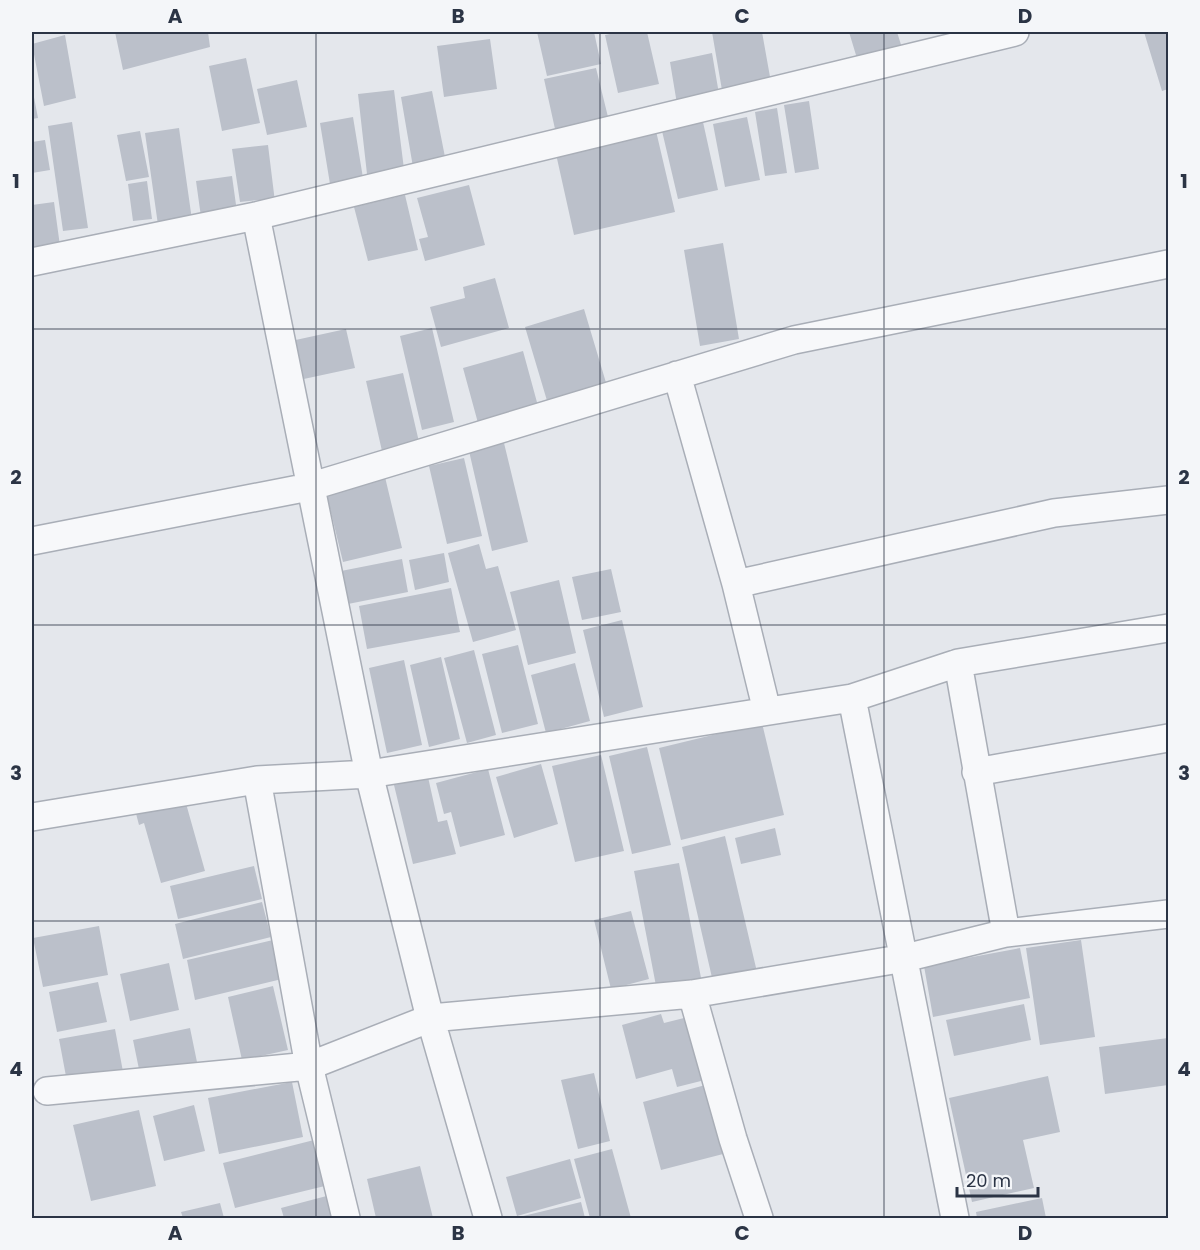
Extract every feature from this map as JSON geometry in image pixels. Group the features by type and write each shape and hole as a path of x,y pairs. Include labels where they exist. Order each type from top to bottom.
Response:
{"street":[{"path":"32,262 256,216 1016,32"},
{"path":"256,216 309,487 369,774 431,1018 488,1218"},
{"path":"32,541 309,487 794,340 1168,264"},
{"path":"677,375 736,584 767,711"},
{"path":"736,584 1054,513 1168,500"},
{"path":"32,817 257,780 369,774 852,698 957,663 1168,628"},
{"path":"957,663 1006,933"},
{"path":"852,698 955,1218"},
{"path":"976,772 1168,738"},
{"path":"257,780 309,1065 346,1218"},
{"path":"47,1091 309,1065 431,1018 692,994 905,958 1006,933 1168,914"},
{"path":"692,994 733,1139 759,1218"}],"building":[{"path":"115,32 208,32 210,47 123,70"},
{"path":"537,32 594,32 601,64 547,76"},
{"path":"620,32 647,32 659,84 618,93 605,35"},
{"path":"712,32 762,32 772,88 723,96"},
{"path":"849,32 897,32 903,51 859,65"},
{"path":"1144,32 1168,32 1168,89 1162,91"},
{"path":"65,35 76,98 44,106 32,44"},
{"path":"490,39 497,89 444,97 437,46"},
{"path":"712,53 719,94 677,104 670,62"},
{"path":"246,58 260,123 222,131 209,66"},
{"path":"596,68 608,117 555,129 544,79"},
{"path":"297,80 307,127 267,135 257,89"},
{"path":"32,87 38,118 32,119"},
{"path":"394,90 404,169 367,174 358,94"},
{"path":"432,91 445,157 413,167 401,97"},
{"path":"809,101 819,169 795,173 784,105"},
{"path":"777,108 787,173 765,176 755,112"},
{"path":"353,117 363,178 330,184 320,123"},
{"path":"747,117 760,180 725,187 713,124"},
{"path":"72,122 88,228 63,231 48,126"},
{"path":"703,122 718,190 678,199 662,131"},
{"path":"179,128 192,220 158,225 145,133"},
{"path":"140,131 149,177 126,181 117,135"},
{"path":"656,131 675,212 574,235 556,154"},
{"path":"45,140 50,170 32,173 32,142"},
{"path":"268,145 275,202 260,205 258,200 240,202 232,149"},
{"path":"232,176 237,212 201,217 196,181"},
{"path":"147,181 152,219 133,221 128,184"},
{"path":"469,185 485,245 425,261 419,239 428,237 417,198"},
{"path":"405,195 418,250 368,261 354,207"},
{"path":"54,202 60,246 32,249 32,205"},
{"path":"723,243 739,339 700,346 684,250"},
{"path":"495,278 509,328 441,347 430,307 465,298 463,287"},
{"path":"584,309 607,386 548,404 525,327"},
{"path":"432,328 454,422 422,430 400,336"},
{"path":"346,329 355,368 299,380 291,341"},
{"path":"523,351 538,406 478,423 463,368"},
{"path":"403,373 419,442 382,451 366,381"},
{"path":"504,443 528,542 492,551 469,451"},
{"path":"464,458 482,536 447,544 429,466"},
{"path":"385,477 402,548 343,562 326,492"},
{"path":"479,544 486,569 498,566 516,630 473,642 448,553"},
{"path":"444,553 449,582 415,590 409,560"},
{"path":"402,559 408,592 348,604 341,571"},
{"path":"611,569 621,612 582,620 572,577"},
{"path":"559,580 576,653 528,665 510,592"},
{"path":"451,588 460,632 367,649 359,606"},
{"path":"622,620 643,707 604,717 583,630"},
{"path":"518,645 538,724 502,733 482,654"},
{"path":"474,650 496,735 467,743 444,658"},
{"path":"441,657 460,739 429,747 410,665"},
{"path":"404,660 422,745 387,753 369,668"},
{"path":"575,663 590,721 546,733 531,675"},
{"path":"762,723 784,815 681,840 659,748"},
{"path":"647,747 671,845 632,854 609,756"},
{"path":"601,755 624,851 575,862 552,766"},
{"path":"541,764 558,824 514,838 496,777"},
{"path":"488,769 505,835 460,847 451,812 444,814 436,783"},
{"path":"428,777 438,822 447,820 456,854 413,864 394,785"},
{"path":"185,800 205,871 161,883 144,823 139,825 134,806"},
{"path":"775,828 781,855 741,864 735,838"},
{"path":"725,836 757,972 713,982 682,847"},
{"path":"679,863 702,983 657,991 634,871"},
{"path":"254,866 262,899 178,919 170,886"},
{"path":"262,902 271,937 183,959 175,924"},
{"path":"631,911 649,979 611,989 594,920"},
{"path":"99,926 108,975 43,987 33,938"},
{"path":"273,940 282,979 195,1000 187,960"},
{"path":"1081,940 1095,1037 1040,1045 1026,948"},
{"path":"1020,948 1030,998 933,1017 924,966"},
{"path":"169,963 179,1010 130,1021 120,974"},
{"path":"98,982 107,1022 57,1032 49,992"},
{"path":"273,986 288,1050 242,1060 228,997"},
{"path":"1024,1004 1031,1040 954,1056 946,1020"},
{"path":"661,1014 664,1023 692,1016 709,1079 677,1087 672,1069 636,1079 622,1025"},
{"path":"190,1028 198,1067 141,1079 133,1040"},
{"path":"115,1029 124,1077 68,1087 59,1039"},
{"path":"1168,1038 1168,1085 1105,1094 1099,1047"},
{"path":"594,1073 610,1141 578,1149 561,1080"},
{"path":"1048,1076 1060,1132 1023,1140 1034,1188 972,1202 949,1098"},
{"path":"292,1082 303,1137 219,1154 208,1098"},
{"path":"709,1084 727,1153 661,1170 643,1102"},
{"path":"194,1105 205,1151 164,1161 153,1116"},
{"path":"139,1110 156,1186 91,1201 73,1125"},
{"path":"318,1139 329,1185 235,1208 223,1163"},
{"path":"612,1149 631,1218 590,1218 574,1159"},
{"path":"570,1159 581,1198 517,1216 506,1177"},
{"path":"420,1166 433,1218 376,1218 367,1179"},
{"path":"338,1193 339,1218 284,1218 281,1208"},
{"path":"1042,1198 1046,1218 977,1218 976,1212"},
{"path":"581,1202 585,1218 515,1218"},
{"path":"220,1203 224,1218 183,1218 181,1212"}]}
